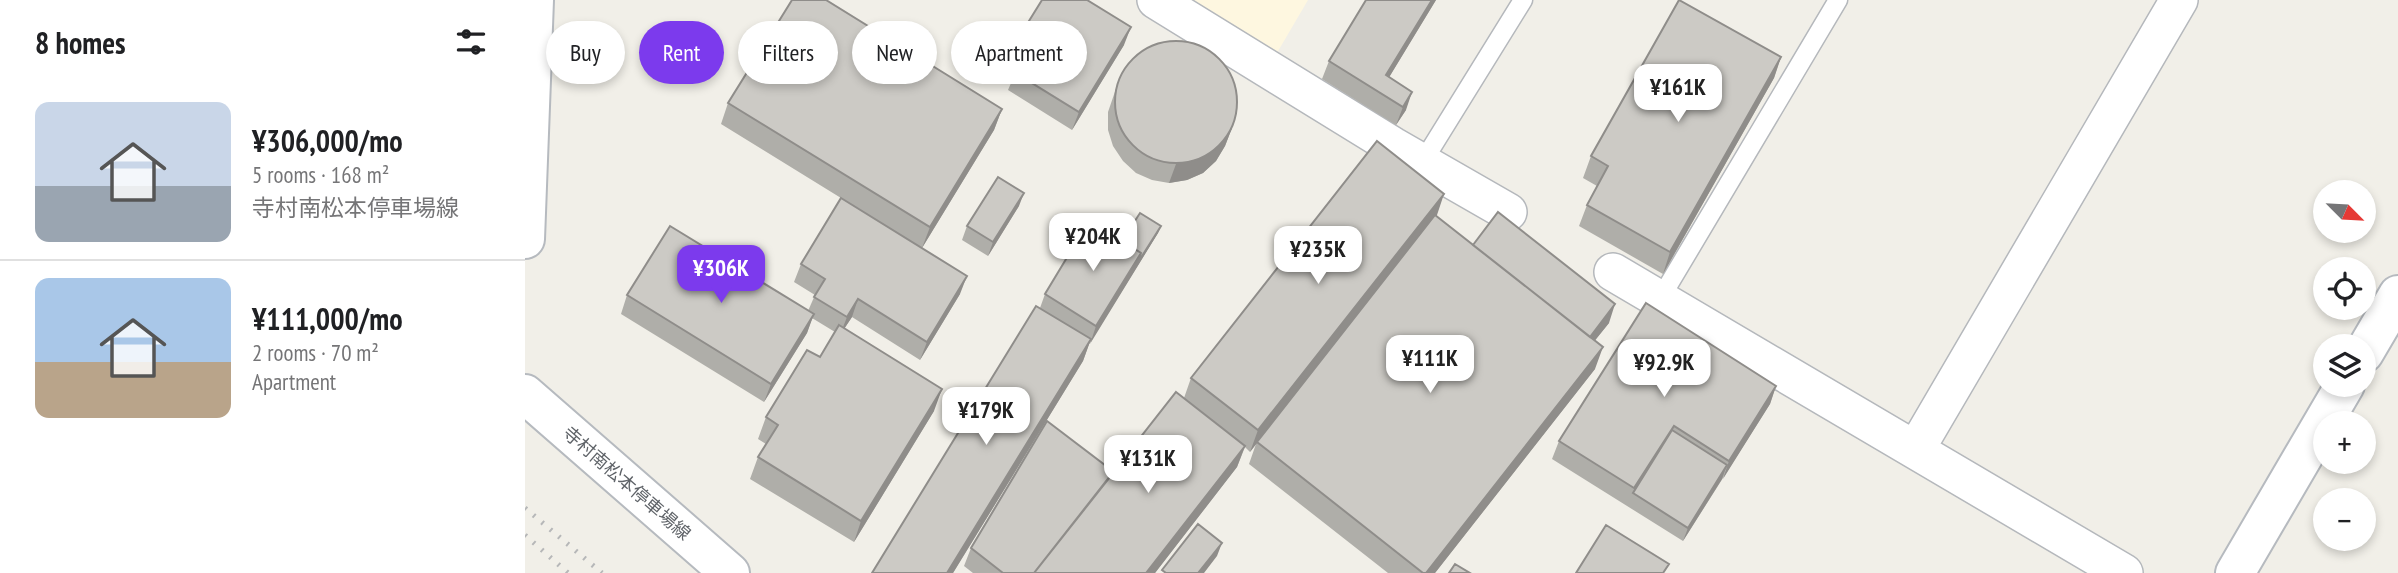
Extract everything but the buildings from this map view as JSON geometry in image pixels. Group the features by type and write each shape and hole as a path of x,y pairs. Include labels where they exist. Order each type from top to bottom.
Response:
{"street":[{"path":"525,239 534,0"},
{"path":"1156,0 1422,163 1508,212"},
{"path":"1916,449 2179,0"},
{"path":"1613,271 2124,573"},
{"path":"2375,334 2398,295"},
{"name":"寺村南松本停車場線","path":"525,394 730,573"},
{"path":"2235,573 2338,397"}],"lane":[{"path":"1422,163 1523,0"},
{"path":"1660,299 1838,0"}],"shaded area":[{"path":"1180,0 1308,0 1274,58"}],"railway":[{"path":"525,508 602,573"},
{"path":"525,535 568,573"}]}
